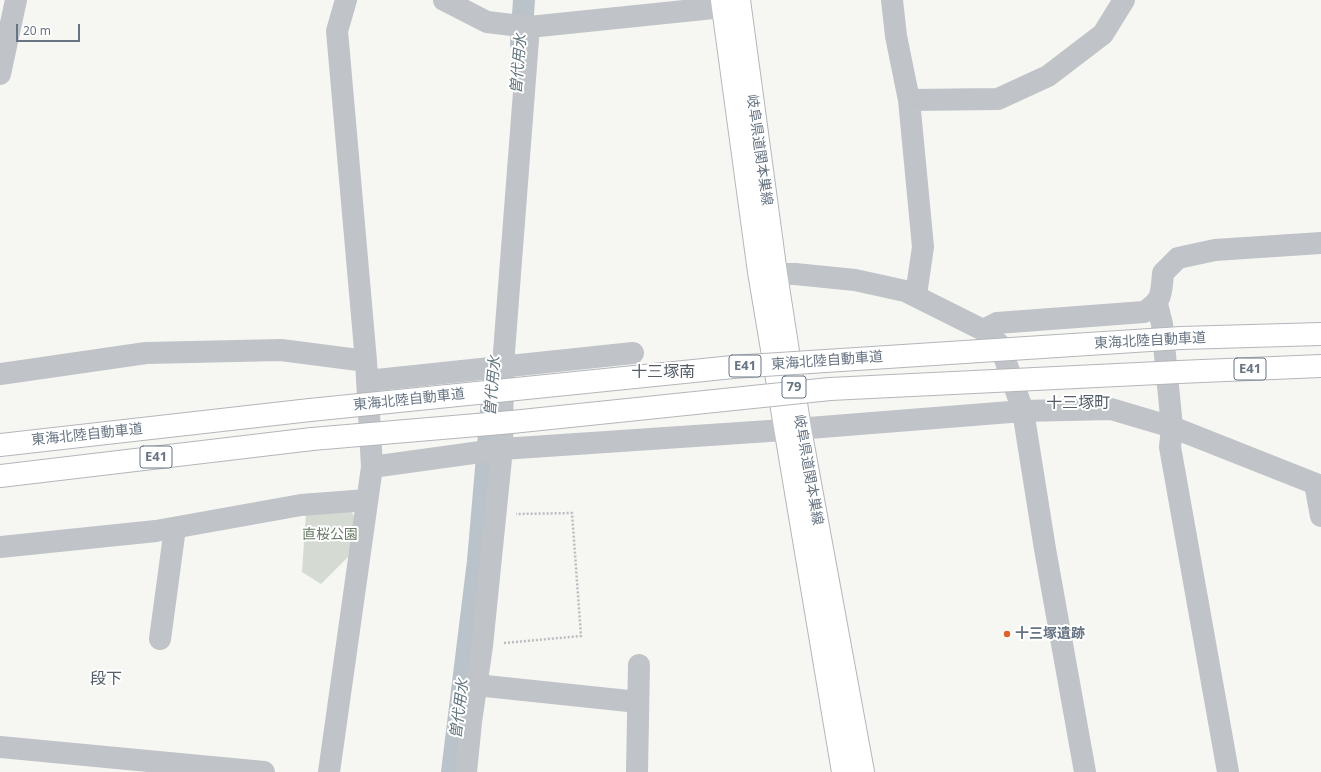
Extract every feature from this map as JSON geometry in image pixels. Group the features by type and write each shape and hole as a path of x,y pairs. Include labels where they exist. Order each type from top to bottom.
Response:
{"main road":[{"name":"岐阜県道関本巣線","path":"728,2 776,274 792,430 843,772"},
{"name":"岐阜県道関本巣線","path":"728,2 759,272 863,772"},
{"name":"東海北陸自動車道","path":"0,445 310,410 733,367 1181,338 1321,334"},
{"name":"東海北陸自動車道","path":"0,476 312,439 512,422 830,389 1321,366"}],"street":[{"path":"0,74 16,0"},
{"path":"329,772 372,467 366,371 337,31 346,0"},
{"path":"444,0 487,22 529,27 728,2"},
{"path":"892,0 896,36 909,100 923,247 916,295"},
{"path":"909,100 998,99 1048,76 1103,34 1124,0"},
{"path":"466,772 482,646 502,449 504,365 529,27"},
{"path":"1228,772 1170,447 1172,427 1162,324 1157,304 1161,294 1163,272 1178,258 1215,250 1321,243"},
{"path":"776,274 794,274 855,280 916,295 984,330 1000,345 1023,411 1045,549 1085,772"},
{"path":"984,330 997,323 1144,312 1157,304"},
{"path":"0,374 146,353 281,350 366,371 504,365 633,353"},
{"path":"372,467 502,449 792,430 1023,411 1111,409 1172,427 1318,485 1321,516"},
{"path":"0,547 175,528 301,505 368,500"},
{"path":"160,639 175,528"},
{"path":"637,772 639,665"},
{"path":"476,685 638,702"},
{"path":"0,746 264,772"}],"path":[{"path":"482,646 581,636 572,513 496,514"}],"green space":[{"name":"直桜公園","path":"348,507 359,523 349,556 321,584 302,572 306,512"}],"waterway":[{"name":"曽代用水","path":"521,44 524,0"},
{"name":"曽代用水","path":"452,772 478,561 494,376"}],"place":[{"name":"十三塚遺跡","path":"1007,634"}],"district":[{"name":"十三塚南","path":"663,372"},
{"name":"十三塚町","path":"1078,403"},
{"name":"段下","path":"106,679"}]}
